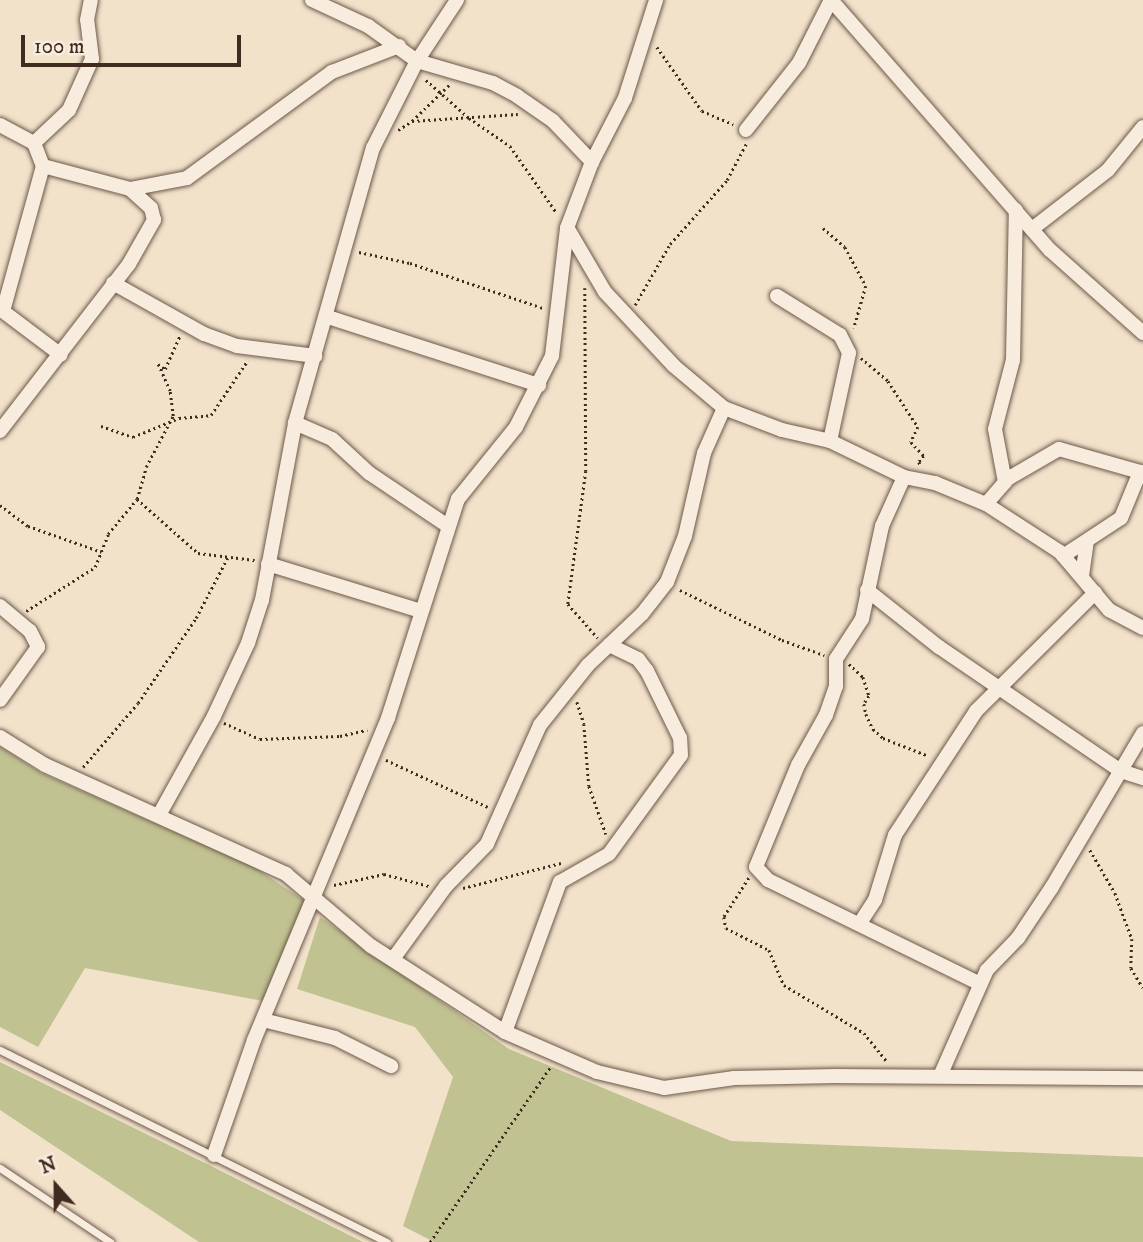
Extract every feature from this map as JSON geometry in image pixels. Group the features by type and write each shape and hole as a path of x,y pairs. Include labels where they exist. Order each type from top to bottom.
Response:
{"street":[{"path":"34,143 69,110 92,59 87,20 91,0"},
{"path":"312,0 399,46 415,65 493,83 540,112 592,162"},
{"path":"159,815 214,716 248,643 268,564 295,423 328,317 373,148 415,65 457,0"},
{"path":"214,1155 263,1020 318,893 388,718 447,526 458,499 516,427 552,356 567,228 592,162 625,98 656,0"},
{"path":"746,130 799,63 831,0 1032,229 1143,333"},
{"path":"43,166 130,189 187,178 331,72 399,46"},
{"path":"0,125 34,143 43,166 2,310 61,355"},
{"path":"1032,229 1108,170 1142,130"},
{"path":"0,431 61,355 146,240 154,220 150,208 130,189"},
{"path":"1005,482 995,429 1013,360 1016,210"},
{"path":"567,228 583,260 630,317 674,366 724,408 782,430 830,440 904,477 920,480 986,504 1063,556 1109,610 1143,628"},
{"path":"113,282 181,321 251,350 315,356"},
{"path":"777,296 840,335 849,353 830,440"},
{"path":"328,317 539,385"},
{"path":"393,959 446,886 487,844 498,812 540,725 667,582 685,536 704,453 724,408"},
{"path":"295,423 332,439 369,473 447,526"},
{"path":"986,504 1005,482 1059,449 1141,473 1121,518 1063,556"},
{"path":"904,477 882,526 862,619 836,659 836,686 826,715 798,765 760,849 757,867 768,880 980,984"},
{"path":"1082,576 1087,542"},
{"path":"268,564 421,611"},
{"path":"867,590 939,647 1122,771 1143,778"},
{"path":"860,923 875,900 895,835 945,764 976,711 1095,593"},
{"path":"0,606 36,637 38,647 0,700"},
{"path":"505,1032 560,882 609,854 681,755 680,738 647,671 638,659 610,645"},
{"path":"940,1076 980,984 1029,922 1143,733"},
{"path":"0,737 74,778 258,859 318,893 393,959 505,1032 556,1058 642,1086 664,1088 734,1078 1060,1074 1137,1079 1143,1064"},
{"path":"263,1020 335,1038 391,1066"}],"lane":[{"path":"0,1050 387,1242"},
{"path":"0,1168 110,1242"}],"path":[{"path":"630,317 670,244 692,223 745,152 746,130 702,111 661,55 648,28"},
{"path":"415,65 469,118 517,153 567,228"},
{"path":"393,134 412,121 461,74"},
{"path":"412,121 540,112"},
{"path":"823,228 845,247 866,286 853,330"},
{"path":"345,250 410,263 559,314"},
{"path":"583,260 586,471 568,604 578,620 610,645"},
{"path":"17,621 39,598 92,570 113,526 137,499 146,467 171,421 170,391 158,364 165,369 178,343 181,321"},
{"path":"101,426 133,437 171,421 216,413 251,350"},
{"path":"857,355 888,381 918,427 911,442 924,456 919,462 923,470 920,480"},
{"path":"137,499 198,553 229,555 268,564"},
{"path":"0,505 28,526 102,552"},
{"path":"74,778 138,703 196,618 229,555"},
{"path":"667,582 782,640 858,668 869,696 864,704 873,729 883,738 945,764"},
{"path":"570,690 584,724 589,786 605,827 609,854"},
{"path":"214,716 245,736 260,739 340,736 368,730 388,718"},
{"path":"373,755 498,812"},
{"path":"1082,837 1115,893 1132,939 1131,968 1143,988"},
{"path":"318,893 384,874 446,886 473,887 545,870 570,860"},
{"path":"757,867 724,917 726,928 769,950 784,985 864,1033 897,1076"},
{"path":"430,1242 556,1058"}],"green space":[{"path":"0,747 41,773 254,867 305,901 263,1001 85,968 38,1047 0,1027"},
{"path":"320,917 509,1049 731,1141 1143,1157 1143,1242 434,1242 403,1226 453,1077 415,1027 297,989"},
{"path":"0,1062 363,1242 199,1242 0,1110"}]}
